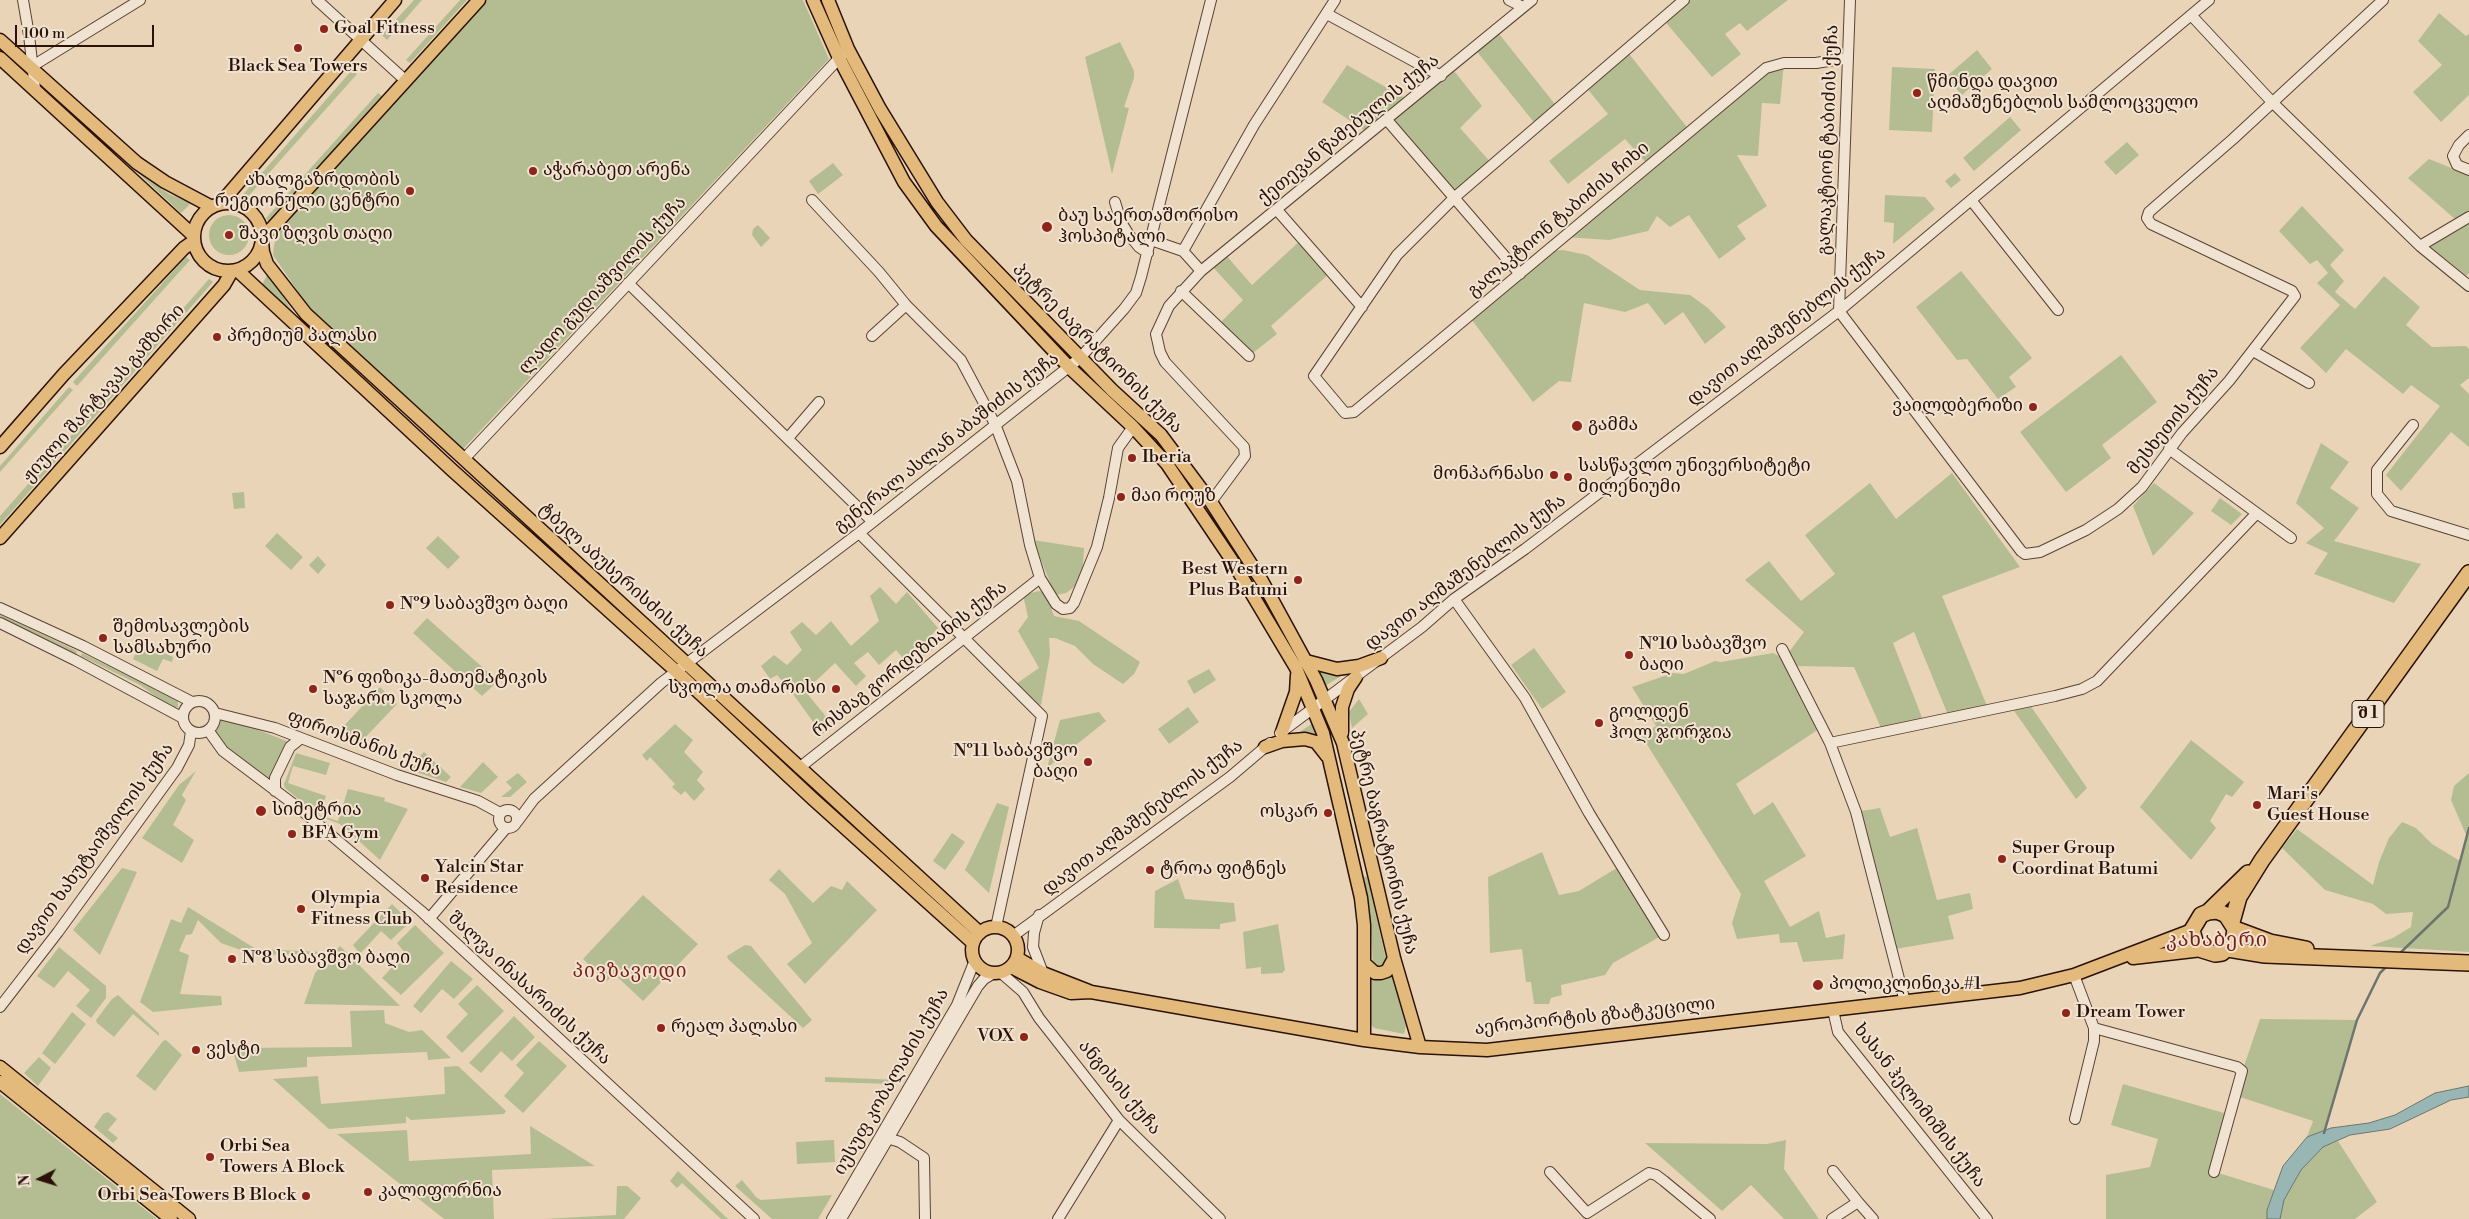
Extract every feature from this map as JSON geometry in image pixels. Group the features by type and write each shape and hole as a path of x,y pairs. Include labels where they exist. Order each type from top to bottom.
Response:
{"highway":[{"name":"შ 1","path":"2234,926 2239,897 2262,860 2469,573"},
{"name":"შ 1","path":"2208,912 2262,860"},
{"path":"2228,949 2235,936 2234,926 2226,915 2218,911 2208,912 2201,916 2192,930 2196,945 2202,950 2215,954 2228,949 2265,955 2469,956"},
{"path":"2234,926 2299,949 2381,956"},
{"path":"2415,957 2469,963"}],"main road":[{"path":"395,0 216,206 203,215 196,224 194,238 198,253 204,262 217,270 235,271 253,260 262,239 479,0"},
{"name":"პეტრე ბაგრატიონის ქუჩა","path":"813,0 942,210 966,240 1080,358 1162,435 1211,502 1262,581 1301,664 1330,762 1361,898 1364,963 1364,1040"},
{"name":"პეტრე ბაგრატიონის ქუჩა","path":"828,0 844,53 904,182 936,226 1069,367 1133,427 1182,482 1324,700 1342,743 1394,958 1420,1047"},
{"path":"0,40 137,163 165,182 216,206 232,203 243,206 253,214 260,224 262,239"},
{"path":"0,58 194,238"},
{"path":"0,446 64,374 194,238"},
{"name":"ტბელ აბუსერისძის ქუჩა","path":"262,239 263,252 268,264 306,314 688,664 977,938"},
{"name":"ტბელ აბუსერისძის ქუჩა","path":"235,271 458,476 677,672 813,799 977,938"},
{"name":"ჟიული შარტავას გამზირი","path":"0,538 235,271"},
{"path":"1282,732 1296,692 1301,664 1337,669 1359,666 1381,658"},
{"path":"1342,743 1342,707 1348,689 1356,677"},
{"path":"1265,747 1282,741 1305,739 1316,742 1330,762"},
{"path":"996,927 1006,930 1013,936 1018,950 1005,967 980,967 975,960 977,938 996,927"},
{"name":"აეროპორტის გზატკეცილი","path":"1005,967 1043,972 1091,992 1364,1040 1420,1047 1487,1050 2020,988 2074,975 2192,930"},
{"name":"აეროპორტის გზატკეცილი","path":"2109,962 2202,950"},
{"path":"1364,963 1375,973 1381,973 1387,971 1394,958"},
{"name":"აეროპორტის გზატკეცილი","path":"1005,967 1071,993 1091,992"},
{"path":"0,1067 189,1219"},
{"path":"0,1082 171,1219"}],"street":[{"path":"22,0 29,35 34,89"},
{"path":"31,67 140,0"},
{"path":"317,0 405,80"},
{"name":"გენერალ ასლან აბაშიძის ქუჩა","path":"517,822 534,799 609,729 677,672 859,533 1069,367 1080,358 1124,309 1136,293 1148,253 1211,0"},
{"path":"1183,251 1254,125 1335,0"},
{"path":"1509,0 1523,7"},
{"name":"ქეთევან წამებულის ქუჩა","path":"1211,502 1245,456 1244,448 1165,362 1160,352 1156,334 1169,306 1201,271 1532,0"},
{"path":"1277,210 1362,307 1397,255 1454,197 1684,0"},
{"name":"გალაკტიონ ტაბიძის ქუჩა","path":"1839,310 1850,0"},
{"name":"დავით აღმაშენებლის ქუჩა","path":"1013,936 1039,915 1179,815 1313,708 1422,627 1454,599 1525,549 1839,310 2209,0"},
{"path":"2273,103 2383,0"},
{"path":"1327,14 1441,76"},
{"path":"2191,15 2273,103 2420,246 2469,286"},
{"name":"ლადო გუდიაშვილის ქუჩა","path":"464,459 844,53"},
{"name":"გალაკტიონ ტაბიძის ჩიხი","path":"1362,307 1314,376 1345,413 1350,414 1766,68 1784,63 1816,64 1847,58"},
{"name":"მესხეთის ქუჩა","path":"1839,310 2025,554 2040,552 2086,530 2118,509 2142,487 2169,449 2253,351 2294,299 2294,293 2151,224 2147,215 2273,103"},
{"path":"1387,120 1520,274"},
{"path":"2469,135 2459,145 2453,156 2457,165 2469,170"},
{"path":"812,200 906,304 961,360 995,424 1017,481 1030,545 1040,578 1056,604 1063,609 1070,608 1096,547 1109,498 1118,448 1133,427"},
{"path":"1971,200 2058,310"},
{"path":"1115,202 1121,222 1129,235 1139,247 1148,253"},
{"path":"2420,246 2469,218"},
{"path":"1151,240 1183,251 1201,271"},
{"path":"628,283 873,522"},
{"path":"1182,291 1249,356"},
{"path":"872,336 906,304"},
{"path":"2253,351 2309,383"},
{"path":"788,438 819,402"},
{"path":"2413,425 2377,470 2377,494 2391,511 2469,534"},
{"path":"2169,449 2291,538"},
{"path":"1830,742 2055,696 2082,689 2098,682 2256,514"},
{"path":"859,533 1042,716 996,927"},
{"name":"რისმაგ გორდეზიანის ქუჩა","path":"799,768 1040,578"},
{"path":"1454,599 1525,698 1589,813 1664,935"},
{"path":"0,608 83,646 192,702 204,702 212,708 214,721 208,730 202,732 191,731 183,718 75,660 0,623"},
{"path":"1782,649 1830,742 1856,812 1904,1002"},
{"path":"183,718 184,712 192,702"},
{"name":"ფიროსმანის ქუჩა","path":"214,713 275,728 397,775 506,812"},
{"name":"შალვა ინასარიძის ქუჩა","path":"208,730 223,750 308,816 429,919 754,1219"},
{"name":"დავით ხახუტაიშვილის ქუჩა","path":"0,1006 63,925 177,768 189,745 191,731"},
{"path":"275,791 275,778 290,747 300,739"},
{"name":"გენერალ ასლან აბაშიძის ქუჩა","path":"506,812 534,799"},
{"path":"506,812 515,814 517,822 511,828 506,828 499,823 506,812"},
{"path":"429,919 506,828"},
{"path":"1039,915 1034,933 1033,947 1043,972"},
{"name":"იუსუფ კობალაძის ქუჩა","path":"832,1219 957,1005 975,960"},
{"name":"ანგისის ქუჩა","path":"1005,967 1039,1018 1119,1120 1220,1219"},
{"name":"იუსუფ კობალაძის ქუჩა","path":"841,1219 978,986 1005,967"},
{"path":"2074,975 2094,1028 2094,1041 2075,1119"},
{"name":"ხასან ჰელიმიშის ქუჩა","path":"1833,1010 1838,1032 1986,1219"},
{"path":"2094,1028 2236,1067 2242,1071 2214,1172"},
{"path":"1058,1219 1119,1120"},
{"path":"887,1138 900,1142 924,1158 925,1219"},
{"path":"1833,1171 1873,1219"},
{"path":"1550,1172 1587,1213 1649,1174 1656,1175 1710,1219"},
{"path":"1832,1219 1858,1202"}],"green space":[{"path":"414,0 422,0 387,40 382,35"},
{"path":"460,0 467,0 410,63 406,60"},
{"path":"486,0 803,0 829,59 464,448 459,450 312,312 273,255 279,231"},
{"path":"1684,0 1788,0 1747,31 1740,23 1725,34 1741,54 1712,77 1662,18"},
{"path":"2439,13 2466,36 2469,34 2469,95 2441,122 2413,92 2442,65 2418,41"},
{"path":"1496,30 1558,108 1537,126 1474,48"},
{"path":"1120,42 1134,71 1134,78 1124,107 1129,108 1112,174 1085,57"},
{"path":"1626,50 1690,131 1766,68 1784,63 1780,104 1762,103 1758,156 1737,155 1767,206 1737,226 1746,239 1719,259 1689,215 1670,227 1657,216 1648,231 1609,240 1565,237 1649,166 1625,139 1568,184 1549,161 1608,114 1585,86"},
{"path":"1977,50 1992,69 1962,95 1946,77"},
{"path":"1347,65 1410,101 1451,67 1482,106 1460,128 1493,165 1455,197 1387,120 1370,134 1322,102"},
{"path":"1892,67 1935,69 1932,132 1889,130"},
{"path":"352,70 357,74 245,200 240,198"},
{"path":"378,93 383,97 270,224 266,218"},
{"path":"2010,117 2021,130 1974,171 1963,158"},
{"path":"2127,142 2139,155 2116,175 2104,162"},
{"path":"2429,159 2469,175 2469,212 2456,220 2408,178"},
{"path":"833,163 843,175 818,194 809,181"},
{"path":"136,171 169,194 191,203 181,213"},
{"path":"1955,173 1961,180 1951,188 1945,181"},
{"path":"1885,195 1925,197 1935,209 1893,244 1894,223 1884,222"},
{"path":"2302,206 2344,250 2330,265 2344,281 2335,292 2355,309 2384,276 2420,307 2406,325 2432,347 2466,346 2469,349 2469,378 2460,385 2469,394 2469,447 2451,432 2401,491 2386,475 2440,406 2411,385 2403,394 2346,349 2326,373 2300,348 2340,305 2317,283 2328,273 2317,260 2310,264 2279,231"},
{"path":"225,215 233,215 240,218 246,224 249,235 246,246 240,252 233,255 225,255 218,252 212,246 209,239 209,231 212,224 218,218"},
{"path":"2469,223 2469,273 2466,276 2430,246"},
{"path":"758,225 770,238 761,247 752,235 753,229"},
{"path":"1302,239 1331,272 1271,326 1277,334 1249,356 1217,326 1243,300 1210,264 1224,253 1252,285"},
{"path":"1563,250 1587,255 1640,290 1690,295 1708,308 1726,327 1705,344 1683,312 1665,325 1648,303 1625,312 1584,303 1571,382 1559,381 1533,402 1469,316 1547,251"},
{"path":"186,257 190,260 77,386 73,382"},
{"path":"1961,271 2032,358 2009,377 2016,387 1998,399 1967,359 1957,360 1916,307"},
{"path":"268,273 291,309 305,326 261,287"},
{"path":"209,279 213,282 0,525 0,516"},
{"path":"2121,355 2157,402 2102,445 2111,458 2066,492 2020,432"},
{"path":"69,387 73,390 0,472 0,466"},
{"path":"2321,443 2349,462 2330,488 2359,508 2334,541 2421,564 2394,603 2314,574 2328,553 2306,543 2324,528 2296,503"},
{"path":"1952,473 2020,567 1942,596 1987,706 1948,715 1914,632 1893,643 1923,720 1881,728 1854,667 1791,666 1822,727 1736,784 1754,815 1773,802 1806,856 1764,881 1790,927 1819,911 1826,938 1845,934 1843,959 1803,962 1797,942 1780,943 1779,934 1737,939 1732,923 1741,894 1641,735 1656,726 1632,687 1673,673 1684,674 1715,661 1721,662 1773,653 1783,658 1786,656 1804,632 1745,580 1769,561 1801,601 1835,574 1805,535 1870,483 1896,519"},
{"path":"2154,483 2194,513 2153,556 2133,506"},
{"path":"244,492 245,508 234,509 232,493"},
{"path":"2220,498 2242,514 2231,525 2211,511"},
{"path":"277,533 303,557 291,570 265,546"},
{"path":"438,536 460,557 448,569 426,548"},
{"path":"1033,540 1084,548 1082,581 1066,593 1055,595"},
{"path":"318,556 326,565 318,574 309,565"},
{"path":"880,587 896,604 907,592 938,628 926,641 932,650 910,666 896,650 879,665 868,652 854,663 866,676 856,686 835,663 805,691 833,725 822,734 777,675 770,679 761,666 774,655 787,665 802,650 790,632 802,622 816,635 831,621 851,646 879,621 870,596"},
{"path":"1039,591 1046,593 1054,616 1079,621 1140,662 1134,674 1123,684 1093,664 1075,646 1055,638 1049,638 1050,654 1041,705 1032,702 1016,684 1039,668 1018,631 1028,617 1023,595"},
{"path":"0,614 77,651 76,654 0,617"},
{"path":"427,618 498,681 482,696 413,633"},
{"path":"141,642 173,657 172,662 163,659 157,671 133,659"},
{"path":"1534,648 1566,692 1542,709 1511,665"},
{"path":"82,653 178,700 178,707 173,709 140,685 81,656"},
{"path":"1312,665 1346,673 1325,686"},
{"path":"1209,669 1216,680 1194,694 1187,681"},
{"path":"380,687 397,704 360,743 343,727"},
{"path":"1359,699 1368,714 1352,728 1349,712"},
{"path":"2030,705 2087,788 2076,799 2012,708"},
{"path":"1188,707 1199,722 1169,744 1158,729"},
{"path":"1099,712 1106,721 1047,768 1060,720"},
{"path":"215,713 289,742 275,791 223,751 208,730 214,721"},
{"path":"1313,723 1324,746 1292,737"},
{"path":"675,724 693,740 684,752 703,772 697,780 705,789 694,801 685,791 681,795 672,787 675,784 650,757 647,761 642,755"},
{"path":"2191,740 2244,782 2232,797 2226,794 2210,821 2216,828 2191,860 2140,807"},
{"path":"424,752 451,777 446,782 410,770 409,767"},
{"path":"296,753 330,763 326,775 293,766 288,783 326,796 319,815 338,821 348,789 385,798 384,801 408,809 380,860 340,824 319,816 285,788 284,784"},
{"path":"483,762 498,777 481,793 460,787"},
{"path":"196,771 182,795 186,800 173,825 194,840 182,863 142,838 179,785"},
{"path":"518,773 527,782 510,797 501,797 512,788 506,782"},
{"path":"2469,773 2469,952 2370,946 2393,938 2411,927 2413,912 2386,914 2373,904 2325,890 2282,848 2297,829 2373,885 2379,862 2389,838 2402,822 2416,828 2432,844 2460,861 2467,837 2451,800 2454,786"},
{"path":"997,803 1009,807 989,893 965,870"},
{"path":"1880,808 1890,837 1917,828 1937,900 1970,893 1973,909 1948,916 1954,939 1895,949 1861,811"},
{"path":"952,833 965,842 945,870 933,861"},
{"path":"1542,852 1559,895 1579,891 1620,866 1663,935 1613,963 1605,975 1561,985 1562,995 1551,998 1549,1004 1534,1004 1531,982 1526,982 1522,949 1490,953 1488,877"},
{"path":"122,868 137,872 100,955 73,930"},
{"path":"779,869 813,903 831,886 842,890 847,881 877,910 805,984 787,964 812,943 785,894 769,880"},
{"path":"1367,876 1387,964 1380,969 1373,965 1371,929 1364,877"},
{"path":"1178,879 1185,899 1234,903 1236,921 1220,924 1220,929 1154,928 1155,891"},
{"path":"643,895 698,944 643,1001 614,974 606,982 583,959"},
{"path":"392,904 410,922 391,940 381,931 360,954 353,945"},
{"path":"188,907 256,949 323,952 324,954 255,955 221,943 198,920 192,934 186,935 179,951 189,955 180,994 221,996 222,1005 153,1012 140,1002 171,919 181,923"},
{"path":"1278,924 1285,970 1282,973 1261,974 1261,967 1246,969 1243,932"},
{"path":"415,925 444,953 401,995 382,978 405,953 397,943"},
{"path":"745,945 751,946 812,1020 803,1028 728,959 727,956"},
{"path":"340,946 400,1006 304,1004 315,973"},
{"path":"59,947 106,986 106,998 91,1018 76,1006 90,990 68,971 54,988 37,976"},
{"path":"451,961 473,979 454,999 442,989 421,1013 413,1006"},
{"path":"1392,972 1406,1026 1404,1034 1374,1028 1370,1023 1369,978 1381,979"},
{"path":"477,985 504,1011 462,1053 446,1037 468,1014 458,1004"},
{"path":"118,995 159,1033 159,1036 133,1014 114,1037 97,1023 96,1020 112,999"},
{"path":"384,1010 385,1023 409,1032 422,1030 451,1058 428,1060 427,1052 307,1057 307,1067 239,1072 232,1048 352,1047 350,1011"},
{"path":"72,1012 86,1024 55,1064 42,1053"},
{"path":"514,1016 535,1037 512,1061 501,1051 481,1073 469,1063"},
{"path":"2260,1019 2357,1020 2324,1131 2307,1137 2313,1121 2237,1096 2244,1066"},
{"path":"166,1040 182,1055 155,1091 136,1076 163,1041"},
{"path":"539,1041 567,1066 523,1113 504,1096 524,1073 516,1065"},
{"path":"39,1057 51,1068 38,1086 24,1073"},
{"path":"458,1066 506,1111 504,1114 411,1120 406,1116 406,1123 329,1129 273,1079 318,1076 321,1104 445,1094 444,1067"},
{"path":"825,1077 899,1080 896,1084 825,1082"},
{"path":"2123,1084 2231,1115 2215,1172 2274,1190 2267,1210 2267,1219 2106,1219 2106,1175 2150,1167 2158,1139 2111,1125"},
{"path":"0,1094 157,1219 0,1219"},
{"path":"108,1112 117,1119 108,1130 118,1138 113,1143 94,1127 103,1114"},
{"path":"530,1126 595,1166 492,1170 494,1219 444,1219 337,1134 407,1130 409,1161 531,1154"},
{"path":"834,1140 835,1162 797,1164 796,1142"},
{"path":"1786,1140 1784,1169 1819,1219 1784,1219 1751,1185 1722,1211 1645,1143 1767,1144"},
{"path":"2338,1141 2377,1202 2355,1219 2280,1219 2284,1200 2301,1170 2323,1147"},
{"path":"678,1171 728,1219 721,1219 682,1183 677,1188 670,1181"},
{"path":"742,1180 757,1198 761,1200 832,1195 818,1219 772,1219 735,1186"},
{"path":"617,1186 627,1186 641,1198 624,1219 543,1219 616,1215"}],"water":[{"path":"2469,1086 2469,1097 2451,1100 2390,1129 2350,1135 2323,1147 2301,1170 2284,1200 2280,1219 2267,1219 2267,1210 2283,1166 2307,1137 2331,1128 2369,1123 2395,1115 2435,1093"}],"waterway":[{"path":"2398,955 2448,907 2469,828"},
{"path":"2324,1133 2357,1020 2380,973 2387,966"}],"place":[{"name":"Goal Fitness","path":"324,29"},
{"name":"Black Sea Towers","path":"298,48"},
{"name":"წმინდა დავით აღმაშენებლის სამლოცველო","path":"1917,93"},
{"name":"აჭარაბეთ არენა","path":"533,171"},
{"name":"ახალგაზრდობის რეგიონული ცენტრი","path":"410,191"},
{"name":"ბაუ საერთაშორისო ჰოსპიტალი","path":"1047,227"},
{"name":"შავი ზღვის თაღი","path":"229,235"},
{"name":"პრემიუმ პალასი","path":"217,337"},
{"name":"ვაილდბერიზი","path":"2033,407"},
{"name":"გამმა","path":"1577,426"},
{"name":"Iberia","path":"1132,458"},
{"name":"მონპარნასი","path":"1554,475"},
{"name":"სასწავლო უნივერსიტეტი მილენიუმი","path":"1568,477"},
{"name":"მაი როუზ","path":"1121,497"},
{"name":"Best Western Plus Batumi","path":"1298,580"},
{"name":"№9 საბავშვო ბაღი","path":"390,605"},
{"name":"შემოსავლების სამსახური","path":"103,638"},
{"name":"№10 საბავშვო ბაღი","path":"1629,655"},
{"name":"№6 ფიზიკა-მათემატიკის საჯარო სკოლა","path":"313,689"},
{"name":"სკოლა თამარისი","path":"836,689"},
{"name":"გოლდენ ჰოლ ჯორჯია","path":"1599,723"},
{"name":"№11 საბავშვო ბაღი","path":"1088,762"},
{"name":"Mari's Guest House","path":"2257,805"},
{"name":"სიმეტრია","path":"261,811"},
{"name":"ოსკარ","path":"1328,813"},
{"name":"BFA Gym","path":"292,834"},
{"name":"Super Group Coordinat Batumi","path":"2002,859"},
{"name":"ტროა ფიტნეს","path":"1150,870"},
{"name":"Yalcin Star Residence","path":"425,878"},
{"name":"Olympia Fitness Club","path":"301,909"},
{"name":"№8 საბავშვო ბაღი","path":"232,959"},
{"name":"პოლიკლინიკა #1","path":"1818,985"},
{"name":"Dream Tower","path":"2066,1013"},
{"name":"რეალ პალასი","path":"661,1028"},
{"name":"VOX","path":"1024,1037"},
{"name":"ვესტი","path":"196,1050"},
{"name":"Orbi Sea Towers A Block","path":"210,1157"},
{"name":"კალიფორნია","path":"368,1192"},
{"name":"Orbi Sea Towers B Block","path":"306,1196"}],"district":[{"name":"კახაბერი","path":"2217,941"},
{"name":"პივზავოდი","path":"630,972"}]}
